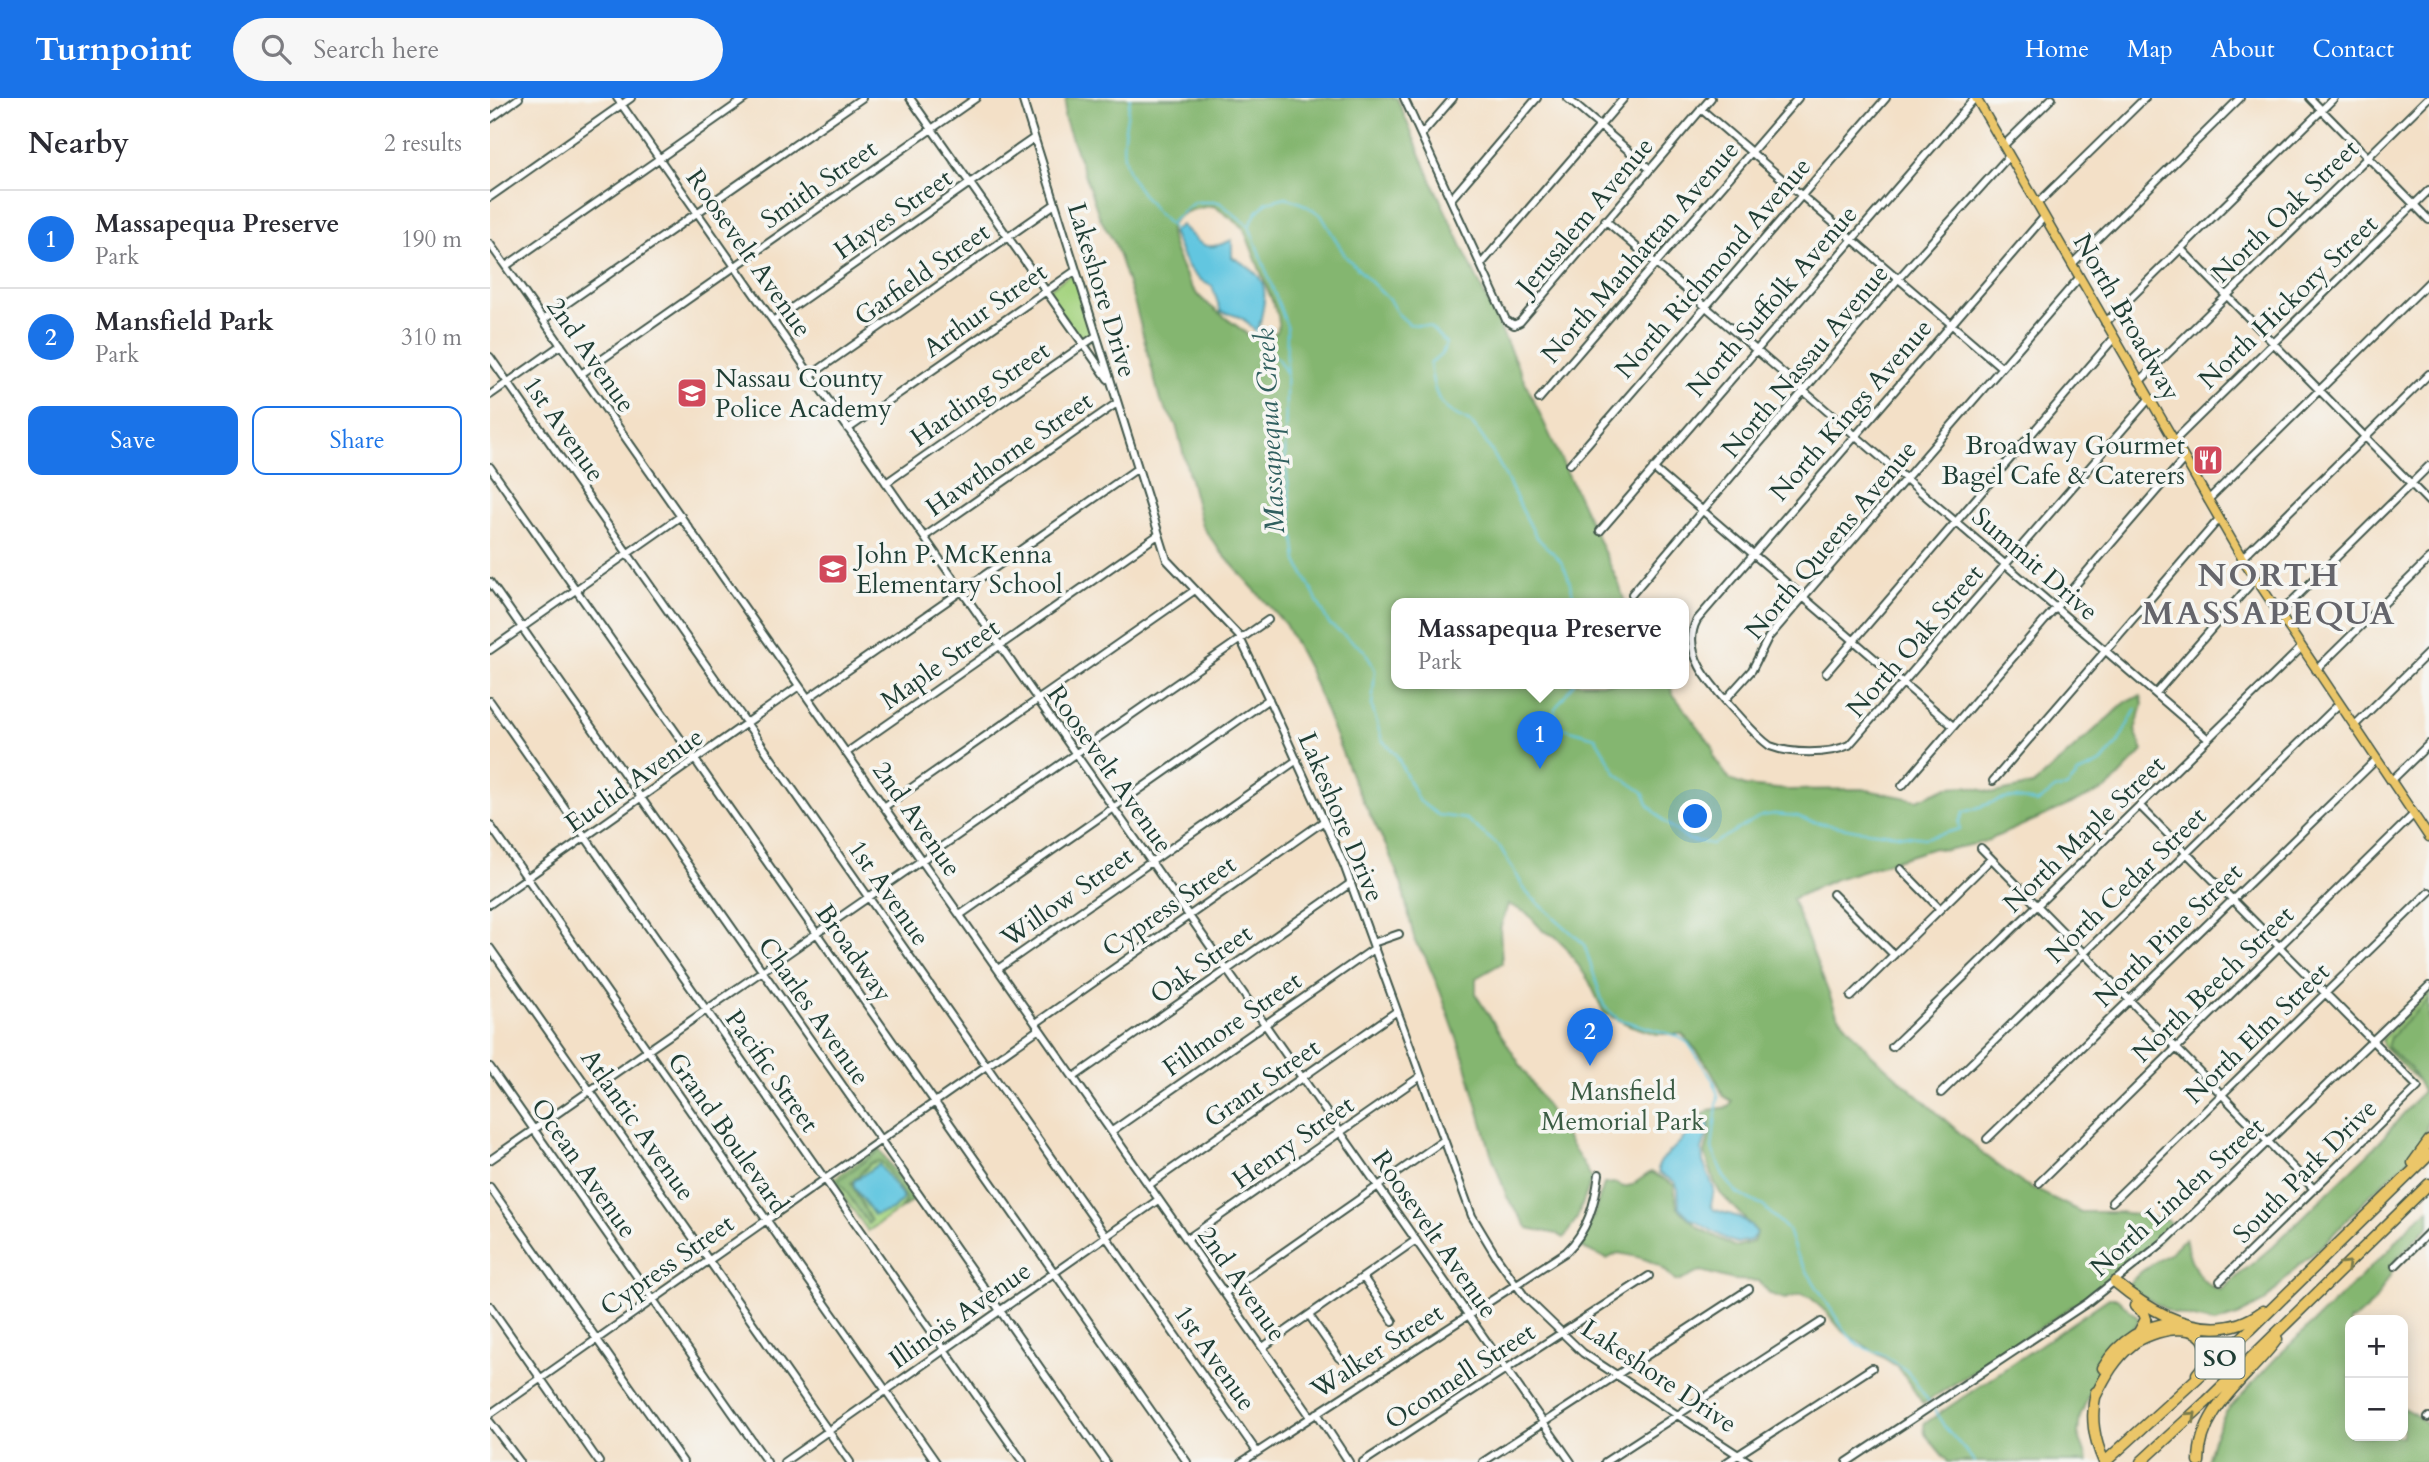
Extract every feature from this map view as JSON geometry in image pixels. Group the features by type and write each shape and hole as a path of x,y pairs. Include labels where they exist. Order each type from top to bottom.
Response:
{"highway":[{"path":"2389,1194 2429,1141"},
{"name":"SO","path":"2104,1460 2189,1388 2429,1155"},
{"name":"SO","path":"2141,1462 2429,1185"},
{"path":"2401,1211 2429,1192"},
{"path":"2104,1460 2092,1422 2095,1397 2099,1378 2110,1357 2122,1344 2139,1332 2163,1324 2180,1322 2215,1327 2232,1326 2247,1321 2332,1251"},
{"path":"2113,1284 2147,1306 2180,1322"},
{"path":"2113,1284 2144,1313 2146,1322 2139,1332"},
{"path":"2199,1462 2201,1439 2213,1412 2224,1397 2264,1357 2298,1312"},
{"path":"2095,1397 2118,1359 2140,1339 2173,1329 2199,1335 2207,1346 2204,1365 2141,1431"}],"main road":[{"name":"North Broadway","path":"1975,98 2242,558 2429,836"}],"street":[{"path":"490,118 519,98"},
{"path":"490,197 620,101 631,98"},
{"path":"506,267 746,98"},
{"path":"544,320 862,98"},
{"path":"910,98 1111,384"},
{"name":"Smith Street","path":"582,374 976,98"},
{"name":"Lakeshore Drive","path":"1022,98 1167,560 1241,639 1269,699 1351,883 1472,1216 1525,1297 1584,1353 1749,1462"},
{"path":"1404,98 1482,263 1624,98"},
{"path":"1421,135 1453,98"},
{"path":"1452,198 1537,98"},
{"path":"1567,98 1650,169"},
{"name":"Jerusalem Avenue","path":"1482,263 1506,320 1514,325 1710,98"},
{"name":"North Manhattan Avenue","path":"1539,399 1798,98"},
{"name":"North Richmond Avenue","path":"1570,464 1886,98"},
{"name":"North Suffolk Avenue","path":"1600,531 1975,98"},
{"path":"2003,146 2052,98"},
{"path":"2037,204 2146,98"},
{"path":"2071,264 2240,98"},
{"path":"2310,98 2429,220"},
{"path":"2105,323 2334,98"},
{"name":"North Oak Street","path":"2139,382 2428,98"},
{"name":"Roosevelt Avenue","path":"620,101 1571,1462"},
{"path":"1701,109 2001,367"},
{"name":"Hayes Street","path":"773,321 1034,138"},
{"name":"North Nassau Avenue","path":"1632,594 1898,279 2009,156"},
{"name":"North Hickory Street","path":"2174,441 2429,190"},
{"name":"Garfield Street","path":"811,375 1055,204"},
{"name":"North Kings Avenue","path":"1725,700 1710,685 1693,649 1692,632 1697,620 2044,217"},
{"name":"Summit Drive","path":"1605,220 2208,739"},
{"name":"2nd Avenue","path":"490,244 1158,1200 1349,1462"},
{"path":"2181,249 2429,502"},
{"name":"Arthur Street","path":"848,429 1075,271"},
{"name":"North Queens Avenue","path":"1725,700 1752,670 1768,638 2079,278"},
{"path":"2208,499 2429,282"},
{"name":"Harding Street","path":"886,483 1096,336"},
{"path":"1826,673 2114,338"},
{"path":"490,395 561,345"},
{"name":"1st Avenue","path":"490,356 1257,1452"},
{"path":"2242,558 2429,374"},
{"name":"North Oak Street","path":"1725,700 1770,746 1790,751 1833,750 1853,742 2149,399"},
{"name":"Hawthorne Street","path":"924,537 1117,403"},
{"path":"1902,786 2184,459"},
{"path":"2279,614 2429,466"},
{"name":"Broadway","path":"490,467 1187,1462"},
{"path":"808,698 1138,468"},
{"path":"1653,468 1953,726"},
{"path":"490,650 681,516"},
{"path":"1993,781 2219,519"},
{"name":"Maple Street","path":"846,753 1158,535"},
{"path":"2316,670 2429,559"},
{"path":"2156,693 2255,579"},
{"name":"Charles Avenue","path":"490,582 1107,1462"},
{"path":"884,807 1195,590"},
{"path":"490,1160 1268,620"},
{"name":"North Maple Street","path":"1892,1047 2301,648"},
{"path":"2354,726 2429,652"},
{"name":"Euclid Avenue","path":"490,904 799,686"},
{"path":"960,915 1269,699"},
{"name":"Pacific Street","path":"490,701 1023,1462"},
{"name":"North Cedar Street","path":"1941,1093 2339,704"},
{"path":"2391,781 2429,744"},
{"name":"North Pine Street","path":"1987,1139 2376,759"},
{"name":"Willow Street","path":"998,969 1297,760"},
{"path":"2140,806 2372,1041"},
{"name":"North Beech Street","path":"2039,1182 2414,814"},
{"name":"Cypress Street","path":"490,1414 987,1066 1189,916 1324,821"},
{"name":"Grand Boulevard","path":"490,825 936,1462"},
{"path":"1980,848 2314,1189"},
{"path":"1850,997 1991,859"},
{"path":"1900,869 1940,909"},
{"name":"Oak Street","path":"1073,1077 1351,883"},
{"name":"North Elm Street","path":"2112,1202 2429,892"},
{"path":"1833,894 1894,955"},
{"name":"Fillmore Street","path":"1112,1131 1374,946 1399,934"},
{"name":"Atlantic Avenue","path":"490,948 850,1462"},
{"name":"North Linden Street","path":"1847,1462 2113,1284 2155,1250 2429,986"},
{"name":"Grant Street","path":"1149,1185 1397,1011"},
{"name":"South Park Drive","path":"2220,1281 2417,1087 2372,1041"},
{"name":"Ocean Avenue","path":"490,1067 767,1462"},
{"name":"Henry Street","path":"1187,1239 1421,1076"},
{"path":"1225,1293 1444,1140"},
{"name":"Walker Street","path":"1242,1462 1566,1252 1579,1238 1596,1196 1599,1174"},
{"path":"490,1187 683,1462"},
{"name":"Illinois Avenue","path":"784,1462 1158,1200"},
{"path":"2395,1266 2429,1232"},
{"path":"1263,1347 1416,1240"},
{"name":"Oconnell Street","path":"1363,1462 1649,1276"},
{"path":"1363,1278 1393,1321"},
{"path":"1483,1462 1749,1289"},
{"path":"490,1306 599,1462"},
{"path":"1308,1315 1339,1358"},
{"path":"1605,1462 1821,1322"},
{"path":"1727,1462 1872,1368"},
{"path":"490,1422 520,1462"}],"green space":[{"path":"1066,98 1397,98 1432,182 1623,598 1391,598 1391,689 1671,689 1713,747 1714,758 1730,780 1745,786 1788,790 1862,789 1917,800 1948,787 1966,786 1994,793 2033,785 2127,701 2141,696 2143,704 2135,730 2143,751 2108,788 1984,842 1946,850 1934,848 1833,880 1792,899 1837,1014 1871,1054 1988,1158 2022,1183 2081,1212 2120,1212 2168,1220 2171,1225 2151,1249 2084,1298 1923,1404 1898,1367 1843,1332 1811,1298 1801,1294 1785,1299 1770,1294 1759,1281 1734,1280 1701,1271 1675,1281 1656,1264 1642,1258 1618,1253 1607,1259 1583,1248 1576,1248 1593,1217 1604,1184 1617,1183 1623,1187 1632,1185 1651,1172 1674,1185 1677,1207 1699,1228 1735,1247 1753,1242 1757,1232 1720,1193 1714,1181 1705,1153 1710,1133 1709,1119 1701,1117 1709,1110 1729,1107 1732,1101 1723,1096 1716,1079 1700,1055 1682,1034 1656,1034 1604,1013 1589,981 1565,946 1555,936 1543,931 1527,913 1508,904 1500,929 1502,963 1476,978 1476,995 1592,1178 1577,1218 1564,1238 1528,1228 1507,1197 1490,1150 1464,1058 1440,991 1425,956 1415,942 1402,886 1387,848 1355,785 1309,670 1285,624 1221,552 1202,526 1176,425 1160,400 1136,308 1115,244 1100,218 1064,117","holes":["1214,206 1243,227 1278,316 1276,333 1261,339 1252,338 1197,294 1171,239 1171,225 1175,220 1184,213"]},
{"path":"1075,271 1096,336 1083,345 1046,291"},
{"path":"2429,992 2429,999 2390,1037 2387,1047 2410,1068 2420,1083 2383,1046 2382,1039"},
{"path":"2429,999 2429,1118 2424,1141 2264,1302 2237,1316 2215,1323 2172,1313 2126,1286 2142,1271 2170,1253 2185,1238 2196,1270 2206,1283 2221,1290 2272,1247 2375,1147 2423,1091 2410,1068 2387,1047 2390,1037"},
{"path":"878,1148 914,1200 868,1231 832,1180"},
{"path":"880,1150 914,1200 900,1209 906,1200 884,1164 879,1161 871,1163 851,1183 871,1221 868,1224 838,1180"},
{"path":"2429,1209 2429,1226 2389,1267 2392,1272 2374,1302 2360,1315 2345,1315 2345,1441 2408,1441 2408,1411 2429,1427 2429,1462 2207,1462 2213,1439 2226,1412 2277,1357 2390,1249 2412,1223"},
{"path":"2109,1298 2117,1298 2139,1319 2103,1361 2080,1416 2078,1433 2088,1462 1948,1462 1925,1434 1924,1424"}],"water":[{"path":"1181,225 1203,245 1215,246 1232,240 1232,257 1254,271 1263,285 1264,302 1259,327 1254,330 1240,317 1221,312 1212,286 1191,271 1183,257 1172,232"},
{"path":"1703,1119 1709,1128 1702,1150 1703,1162 1714,1189 1711,1205 1714,1210 1738,1217 1747,1223 1756,1233 1751,1240 1737,1243 1728,1240 1690,1218 1679,1207 1675,1182 1659,1173 1661,1161"},
{"path":"879,1164 902,1196 902,1200 892,1210 874,1215 854,1187 854,1181"}],"waterway":[{"name":"Massapequa Creek","path":"1130,98 1123,149 1125,159 1134,182 1158,214 1169,224 1194,202 1219,202 1249,226 1287,326 1285,458 1297,561 1329,624 1365,651 1375,670 1372,707 1382,740 1396,754 1418,800 1438,815 1466,819 1500,847 1527,893 1584,944 1604,1006 1618,1019 1677,1036 1688,1043 1714,1082 1718,1096 1712,1149 1724,1177 1738,1194 1763,1206 1788,1230 1796,1254 1846,1333 1859,1346 1884,1355 1907,1371 1930,1403"},
{"path":"1249,226 1267,202 1286,197 1305,205 1321,215 1346,257 1390,301 1397,313 1409,324 1429,326 1446,343 1442,354 1430,364 1438,397 1446,408 1472,424 1488,446 1535,534 1564,566 1574,598"},
{"path":"1169,224 1176,232"},
{"path":"1255,328 1262,344 1278,359 1287,374"},
{"path":"1570,689 1554,710 1560,727 1595,737 1617,774 1643,792 1648,804 1664,822 1689,840 1712,844 1761,816 1774,814 1797,816 1809,821 1857,830 1925,838 1960,829 1959,822 1964,812 2008,798 2037,803 2055,789 2066,788 2078,774 2102,762 2119,741 2136,709"},
{"name":"Massapequa Creek","path":"1933,1408 1944,1426 1975,1462"}],"place":[{"name":"Nassau County Police Academy","path":"692,393"},
{"name":"Broadway Gourmet Bagel Cafe & Caterers","path":"2208,460"},
{"name":"John P. McKenna Elementary School","path":"833,569"},
{"name":"Massapequa Preserve","path":"1540,769"},
{"name":"Mansfield Park","path":"1590,1066"}],"district":[{"name":"NORTH MASSAPEQUA","path":"2269,594"}],"park label":[{"name":"Mansfield Memorial Park","path":"1623,1106"}]}
